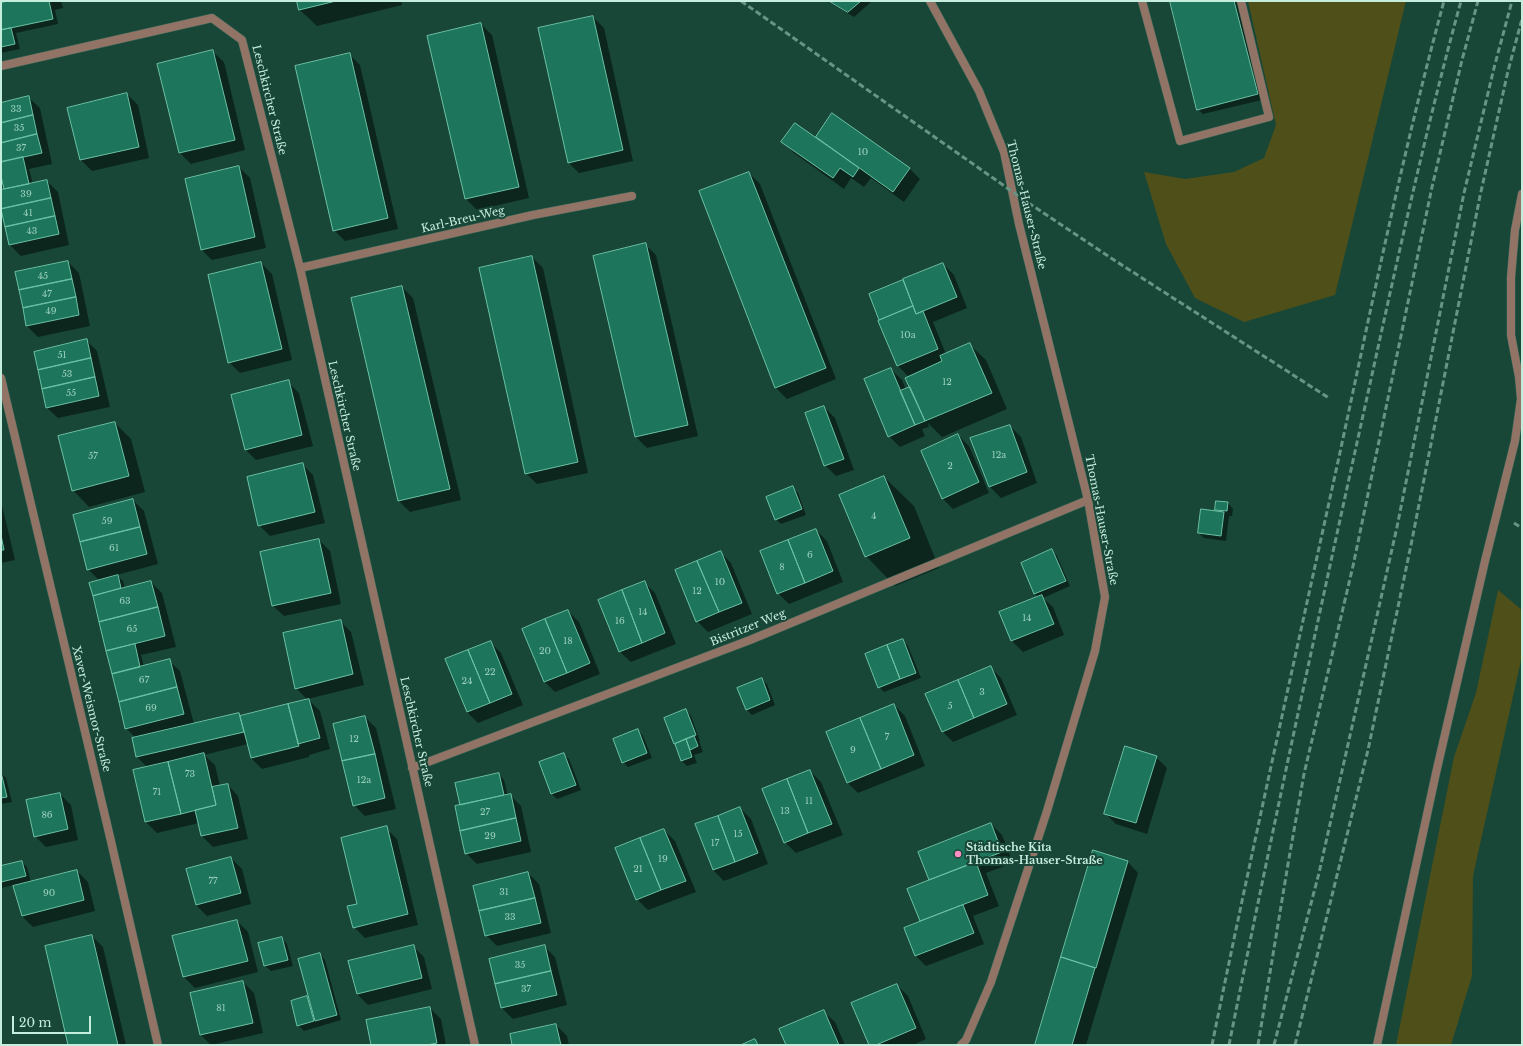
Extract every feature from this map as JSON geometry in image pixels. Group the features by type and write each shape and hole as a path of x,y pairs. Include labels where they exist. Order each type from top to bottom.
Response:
{"street":[{"name":"Thomas-Hauser-Straße","path":"930,1 980,91 1004,152 1019,224 1088,500 1105,597 1095,651 1047,811 991,982 966,1040 961,1045"},
{"path":"1142,1 1180,141 1269,117 1241,1"},
{"name":"Leschkircher Straße","path":"1,66 212,18 242,40 300,268 475,1045"},
{"path":"1377,1045 1436,773 1485,561 1515,441 1521,399 1519,377 1511,335 1511,277 1515,230 1522,194"},
{"name":"Karl-Breu-Weg","path":"300,268 533,215 632,196"},
{"name":"Xaver-Weismor-Straße","path":"1,378 158,1045"},
{"name":"Bistritzer Weg","path":"412,768 750,640 1088,500"}],"shaded area":[{"path":"1248,1 1406,1 1335,295 1244,322 1195,298 1166,244 1144,172 1185,179 1234,172 1264,158 1276,125"},
{"path":"1498,590 1522,610 1522,656 1473,876 1472,976 1451,1045 1396,1045 1454,757 1476,693"}],"building":[{"path":"8,1 49,1 53,19 1,30 1,3"},
{"path":"297,1 336,1 299,10"},
{"path":"829,1 861,1 848,12"},
{"path":"1170,1 1234,1 1258,94 1197,110"},
{"path":"593,16 623,150 568,163 538,28"},
{"path":"481,23 519,187 465,199 427,36"},
{"path":"11,28 15,44 1,47 1,30"},
{"path":"213,50 235,140 179,153 157,64"},
{"path":"350,53 388,218 333,231 295,66"},
{"path":"127,93 139,147 80,160 67,108"},
{"path":"29,96 33,115 1,123 1,103"},
{"path":"832,113 910,168 893,192 816,137"},
{"path":"33,115 37,134 1,143 1,123"},
{"path":"795,123 859,168 853,177 840,168 833,178 781,142"},
{"path":"37,134 42,153 1,162 1,143"},
{"path":"23,157 29,184 4,189 1,176 1,162"},
{"path":"239,166 255,237 201,250 185,179"},
{"path":"749,172 826,368 775,388 699,191"},
{"path":"47,180 51,198 1,209 1,190"},
{"path":"51,198 55,216 5,227 1,209"},
{"path":"55,216 59,234 9,245 5,227"},
{"path":"646,243 688,425 635,437 593,256"},
{"path":"532,256 578,462 525,474 479,268"},
{"path":"68,261 72,279 19,290 15,272"},
{"path":"261,262 282,349 228,363 208,275"},
{"path":"943,263 957,297 916,314 903,279"},
{"path":"72,279 76,297 23,308 19,290"},
{"path":"903,280 913,306 879,320 869,294"},
{"path":"402,286 450,489 398,501 351,298"},
{"path":"76,297 79,315 26,326 23,308"},
{"path":"913,306 916,314 923,311 938,349 897,366 878,321"},
{"path":"87,339 91,358 38,370 34,352"},
{"path":"970,343 992,393 925,421 905,378 942,361 940,356"},
{"path":"91,358 95,377 42,389 38,370"},
{"path":"891,368 915,425 888,437 864,379"},
{"path":"95,377 99,396 46,408 42,389"},
{"path":"289,380 302,435 245,450 231,395"},
{"path":"910,387 925,421 915,425 900,391"},
{"path":"824,406 844,459 824,466 805,413"},
{"path":"115,422 129,476 72,491 58,436"},
{"path":"1010,425 1027,472 989,487 970,438"},
{"path":"958,434 979,482 942,499 921,451"},
{"path":"303,463 315,512 258,526 247,477"},
{"path":"884,476 910,538 865,557 839,495"},
{"path":"793,486 802,509 775,520 766,497"},
{"path":"133,499 140,527 80,542 73,515"},
{"path":"1216,501 1228,502 1227,511 1215,510"},
{"path":"1201,509 1224,512 1221,536 1198,533"},
{"path":"140,527 147,554 87,570 80,542"},
{"path":"816,529 833,571 805,583 788,540"},
{"path":"1,535 4,550 1,550"},
{"path":"319,539 331,593 272,606 260,552"},
{"path":"788,540 805,583 777,594 760,551"},
{"path":"1052,549 1066,581 1034,594 1021,563"},
{"path":"721,551 742,603 719,612 697,561"},
{"path":"697,561 719,612 696,622 675,570"},
{"path":"118,575 121,588 93,596 89,583"},
{"path":"151,581 158,607 99,622 93,596"},
{"path":"645,581 665,633 642,643 622,590"},
{"path":"622,590 642,643 619,652 598,600"},
{"path":"1042,595 1054,624 1011,641 999,612"},
{"path":"158,607 165,636 106,651 99,622"},
{"path":"568,610 590,663 567,673 545,619"},
{"path":"545,619 567,673 544,682 522,629"},
{"path":"341,620 353,674 295,689 283,633"},
{"path":"903,639 916,673 900,679 887,645"},
{"path":"491,641 512,694 490,703 468,650"},
{"path":"135,644 140,667 112,674 106,651"},
{"path":"887,645 900,679 878,688 865,654"},
{"path":"468,650 490,703 467,712 445,659"},
{"path":"170,659 177,687 119,702 112,674"},
{"path":"991,666 1007,704 974,718 958,680"},
{"path":"762,678 770,700 746,710 737,688"},
{"path":"958,680 974,718 942,732 925,694"},
{"path":"177,687 184,714 125,729 119,702"},
{"path":"309,699 320,738 298,744 288,704"},
{"path":"288,704 299,746 251,758 240,716"},
{"path":"894,704 914,755 881,769 860,718"},
{"path":"686,709 696,735 674,744 664,718"},
{"path":"239,713 244,732 136,757 132,738"},
{"path":"365,716 375,754 342,761 333,724"},
{"path":"860,718 881,769 847,783 826,732"},
{"path":"638,729 647,753 622,763 613,739"},
{"path":"694,736 698,746 690,750 686,739"},
{"path":"686,739 692,757 681,761 675,744"},
{"path":"1125,746 1157,756 1136,823 1104,814"},
{"path":"204,753 216,805 181,814 168,762"},
{"path":"564,753 576,785 551,794 539,762"},
{"path":"375,754 385,798 353,806 342,761"},
{"path":"168,762 181,814 145,822 133,770"},
{"path":"810,770 832,824 808,833 787,779"},
{"path":"1,772 7,797 1,798"},
{"path":"499,773 504,795 460,805 455,783"},
{"path":"787,779 808,833 784,843 762,789"},
{"path":"228,784 238,828 201,836 195,810 216,805 212,787"},
{"path":"60,793 68,829 34,837 26,800"},
{"path":"511,794 516,818 460,831 455,806"},
{"path":"740,807 758,853 735,862 718,816"},
{"path":"718,816 735,862 713,870 695,824"},
{"path":"516,818 521,841 465,854 460,831"},
{"path":"991,823 1002,852 929,880 918,852"},
{"path":"387,826 408,914 353,928 347,906 357,904 341,838"},
{"path":"664,829 686,881 661,890 640,838"},
{"path":"640,838 661,890 636,900 615,848"},
{"path":"1093,850 1128,861 1096,968 1061,957"},
{"path":"231,857 241,893 196,905 186,869"},
{"path":"22,861 26,876 1,882 1,866"},
{"path":"976,862 988,895 920,921 907,889"},
{"path":"77,870 84,900 22,916 13,886"},
{"path":"528,872 535,898 479,911 473,886"},
{"path":"535,898 541,923 485,936 479,911"},
{"path":"963,905 974,933 915,956 904,928"},
{"path":"237,920 248,961 183,977 172,936"},
{"path":"92,935 118,1045 68,1045 45,946"},
{"path":"282,937 288,960 264,966 258,943"},
{"path":"414,945 422,978 357,994 348,961"},
{"path":"545,945 551,971 495,984 489,959"},
{"path":"320,953 337,1015 315,1021 298,959"},
{"path":"1061,957 1095,968 1072,1045 1035,1045"},
{"path":"551,971 557,995 501,1008 495,984"},
{"path":"243,981 253,1023 200,1035 190,993"},
{"path":"897,984 916,1028 876,1045 869,1045 851,1003"},
{"path":"307,996 314,1021 297,1026 291,1001"},
{"path":"430,1007 437,1043 427,1045 371,1045 366,1020"},
{"path":"824,1010 839,1045 786,1045 779,1029"},
{"path":"556,1024 561,1045 512,1045 510,1034"},
{"path":"755,1039 758,1045 741,1045"}],"railway":[{"path":"741,1 1030,204 1114,260 1329,398"},
{"path":"1212,1045 1258,824 1388,228 1444,1"},
{"path":"1229,1045 1294,732 1385,315 1421,157 1461,1"},
{"path":"1258,1045 1304,774 1353,566 1432,187 1462,60 1478,1"},
{"path":"1274,1045 1319,873 1397,527 1464,193 1494,68 1512,1"},
{"path":"1295,1045 1368,750 1411,545 1480,196 1508,71 1522,19"},
{"path":"1514,523 1522,528"}],"place":[{"name":"Städtische Kita Thomas-Hauser-Straße","path":"958,854"}]}
